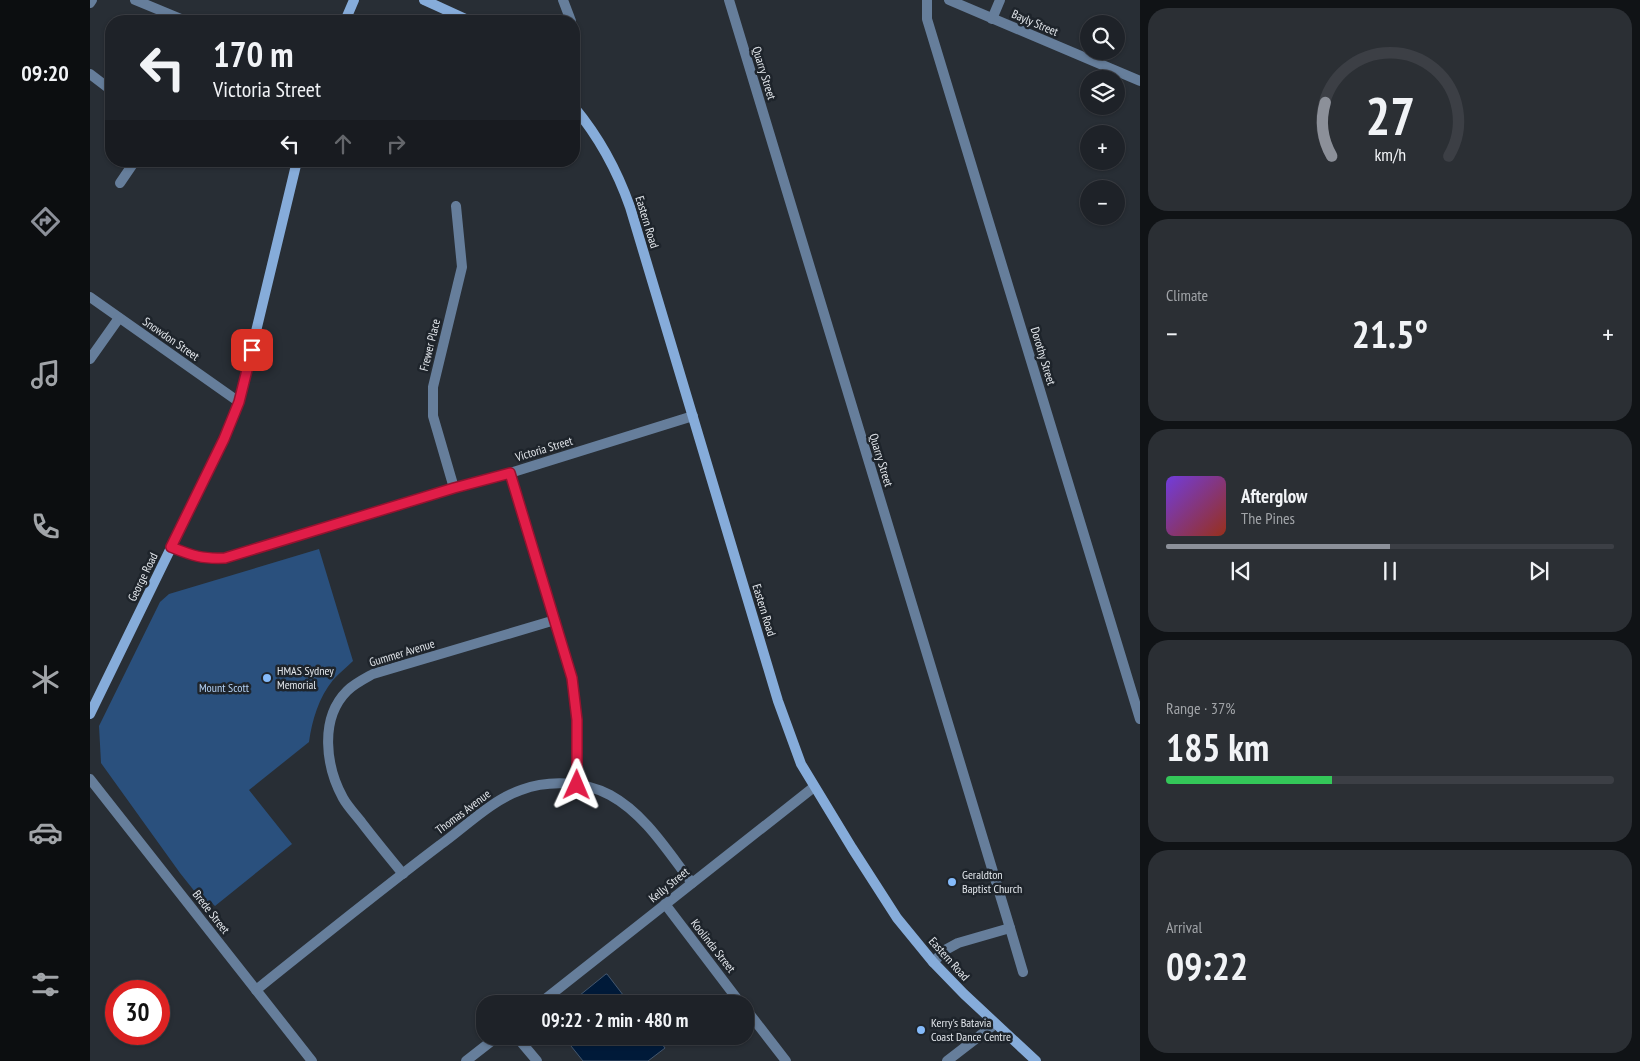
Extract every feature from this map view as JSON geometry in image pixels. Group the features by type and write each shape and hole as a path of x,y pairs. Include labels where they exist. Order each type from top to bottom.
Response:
{"street":[{"path":"135,0 171,15"},
{"path":"348,15 354,0"},
{"path":"424,0 457,15"},
{"path":"563,0 569,15"},
{"name":"Quarry Street","path":"729,0 1023,972"},
{"name":"Dorothy Street","path":"927,0 927,19 1140,719"},
{"name":"Bayly Street","path":"949,0 1140,80"},
{"path":"992,18 1000,0"},
{"path":"90,74 105,85"},
{"name":"Eastern Road","path":"580,115 602,146 622,184 778,701 801,764 897,918 933,962 964,994 1036,1061"},
{"path":"120,183 131,167"},
{"name":"George Road","path":"90,714 224,439 239,402 296,167"},
{"name":"Frewer Place","path":"454,488 433,416 433,387 462,267 456,206"},
{"name":"Snowdon Street","path":"90,297 239,402"},
{"path":"90,359 119,318"},
{"name":"Victoria Street","path":"171,547 192,556 207,559 225,558 693,416"},
{"path":"510,473 572,678 578,746 577,785"},
{"name":"Gummer Avenue","path":"403,874 344,799 335,779 328,747 332,715 339,700 347,690 373,674 555,620"},
{"name":"Brede Street","path":"90,779 312,1061"},
{"name":"Thomas Avenue","path":"256,990 499,800 536,785 552,783 577,785 609,794 626,806 645,824 692,883"},
{"name":"Kelly Street","path":"550,995 814,787"},
{"name":"Koolinda Street","path":"665,904 735,995"},
{"path":"933,962 947,949 958,943 1010,928"},
{"path":"754,1020 786,1061"},
{"path":"947,1061 995,1024"},
{"path":"466,1061 486,1045"},
{"path":"524,1045 537,1061"}],"green space":[{"name":"Mount Scott","path":"319,549 353,661 333,680 320,701 314,717 309,742 249,790 292,844 215,906 212,903 207,907 180,873 101,763 99,726 160,602 169,594"}],"shaded area":[{"path":"606,974 623,995 580,995"},
{"path":"570,1045 663,1045 665,1048 648,1061 583,1061"}],"place":[{"name":"HMAS Sydney Memorial","path":"267,678"},
{"name":"Geraldton Baptist Church","path":"952,882"},
{"name":"Kerry's Batavia Coast Dance Centre","path":"921,1030"}],"route":[{"path":"252,350 239,402 224,439 171,547 192,556 207,559 225,558 454,488 510,473 572,678 577,720 577,785"}]}
